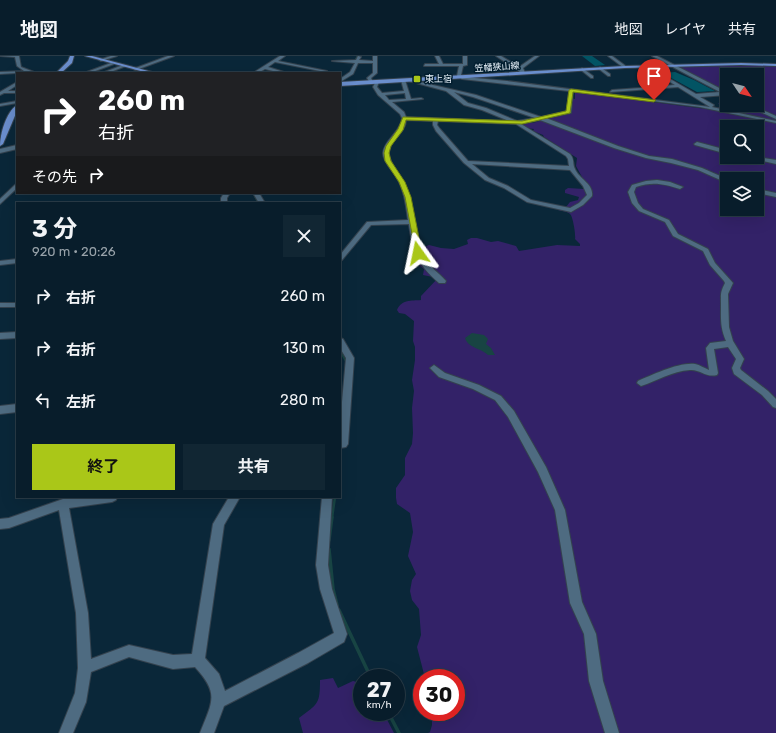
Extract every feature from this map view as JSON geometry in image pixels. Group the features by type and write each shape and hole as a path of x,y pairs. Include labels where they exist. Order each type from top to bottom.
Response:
{"main road":[{"path":"59,72 68,65 72,56"},
{"path":"87,56 112,64 150,72"},
{"name":"笠幡狭山線","path":"341,83 460,77 522,71 674,65 776,65"},
{"path":"0,144 2,134 16,107"}],"street":[{"path":"0,56 17,56 16,64 18,66 34,72"},
{"path":"101,60 115,56"},
{"path":"132,72 172,56"},
{"path":"274,61 324,72 331,66 337,56"},
{"path":"341,82 352,73 360,56"},
{"path":"375,56 375,73 369,78 374,82 375,87 380,94 403,114 404,118 401,130 389,146 386,153 388,161 402,182 408,197 418,253 427,268 442,281"},
{"path":"437,56 442,65"},
{"path":"426,65 465,65 465,56"},
{"path":"498,56 522,71 523,66 537,56"},
{"path":"610,56 625,67"},
{"path":"654,56 674,65 720,91"},
{"path":"256,72 281,57 301,61"},
{"path":"334,61 375,62"},
{"path":"89,72 112,64"},
{"path":"461,65 460,77 571,92 678,86"},
{"path":"107,72 124,66"},
{"path":"646,66 717,109"},
{"path":"264,67 282,72"},
{"path":"600,68 609,75"},
{"path":"582,69 592,77"},
{"path":"0,73 16,73"},
{"path":"643,77 659,88"},
{"path":"409,100 405,80 474,96 543,118 616,147 648,157 672,161 700,169 720,178"},
{"path":"1,93 16,84"},
{"path":"436,120 435,125 438,130 466,162 481,175 506,187 524,199 539,204 571,210 581,204 590,195 590,191 574,174 571,168 571,159 568,155 517,124 484,109 466,104 448,90"},
{"path":"1,93 16,92"},
{"path":"380,94 407,92"},
{"path":"404,118 517,124 568,112 571,92"},
{"path":"592,92 717,109 776,122"},
{"path":"694,96 720,94"},
{"path":"388,101 421,99"},
{"path":"0,105 16,102"},
{"path":"763,112 776,118"},
{"path":"697,144 720,150"},
{"path":"0,151 16,147"},
{"path":"764,160 776,162"},
{"path":"466,162 571,168"},
{"path":"680,187 664,181 653,181 634,186 631,192 635,203 641,210 667,221 675,235 706,250 712,264 729,283 724,292 725,306 723,315 730,344 740,359 736,368 737,372 765,393 776,405"},
{"path":"0,202 16,186"},
{"path":"764,192 776,195"},
{"path":"341,258 369,223 412,222"},
{"path":"0,262 16,261"},
{"path":"0,305 14,305"},
{"path":"0,336 16,335"},
{"path":"341,343 350,358 343,444 341,444"},
{"path":"641,383 678,370 694,367 708,374 714,373 710,348 712,345 730,344"},
{"path":"434,368 442,375 476,387 498,398 511,414 542,470 560,510 576,603 590,634 596,681 612,733"},
{"path":"0,410 16,408"},
{"path":"0,524 9,523 62,504 105,498"},
{"path":"207,733 219,700 218,683 198,660 219,524 234,498"},
{"path":"219,700 224,699 303,658 339,637 341,634 326,589 322,565 327,498"},
{"path":"62,504 82,613 85,668 80,696 66,733"},
{"path":"85,668 129,651 173,662 198,660"}],"shaded area":[{"path":"744,65 776,66 776,733 428,733 430,732 432,721 465,721 465,669 423,669 417,647 421,635 419,609 412,600 410,591 412,580 416,574 408,556 413,532 410,513 397,504 396,498 396,488 405,475 405,458 412,444 412,408 414,391 412,380 415,360 415,347 413,341 414,321 405,314 399,313 397,310 404,302 421,300 421,296 438,278 423,275 424,269 416,263 413,253 429,245 454,249 468,244 467,240 471,238 491,242 498,241 516,246 519,251 557,245 580,246 575,239 574,226 570,214 558,210 558,207 566,207 570,202 578,200 579,197 565,193 565,190 568,188 584,189 586,185 576,166 577,158 543,135 533,131 534,129 526,128 522,125 522,123 533,123 570,112 571,98 575,99 575,92 714,110 720,107 720,112 764,112 764,68 720,68 720,90 680,67"},
{"path":"472,333 484,335 488,339 486,344 491,348 495,355 488,355 469,344 465,338"},
{"path":"333,678 338,688 353,681 353,721 388,721 394,733 303,733 299,718 317,703 320,680"}],"building":[{"path":"582,56 592,56 605,65 595,66"},
{"path":"675,72 715,91 697,92 662,73"}],"waterway":[{"path":"355,60 357,56"},
{"path":"254,194 258,202"},
{"path":"341,352 346,361"},
{"path":"341,411 343,395"},
{"path":"332,518 335,498"},
{"path":"329,540 332,517"},
{"path":"329,549 333,589 337,605"},
{"path":"339,610 367,669"},
{"path":"393,721 399,733"}],"place":[{"name":"東上宿","path":"417,79"}],"route":[{"path":"418,253 408,197 402,182 388,161 386,153 389,146 401,130 404,123 404,118 517,124 568,112 571,90 654,100"}]}
